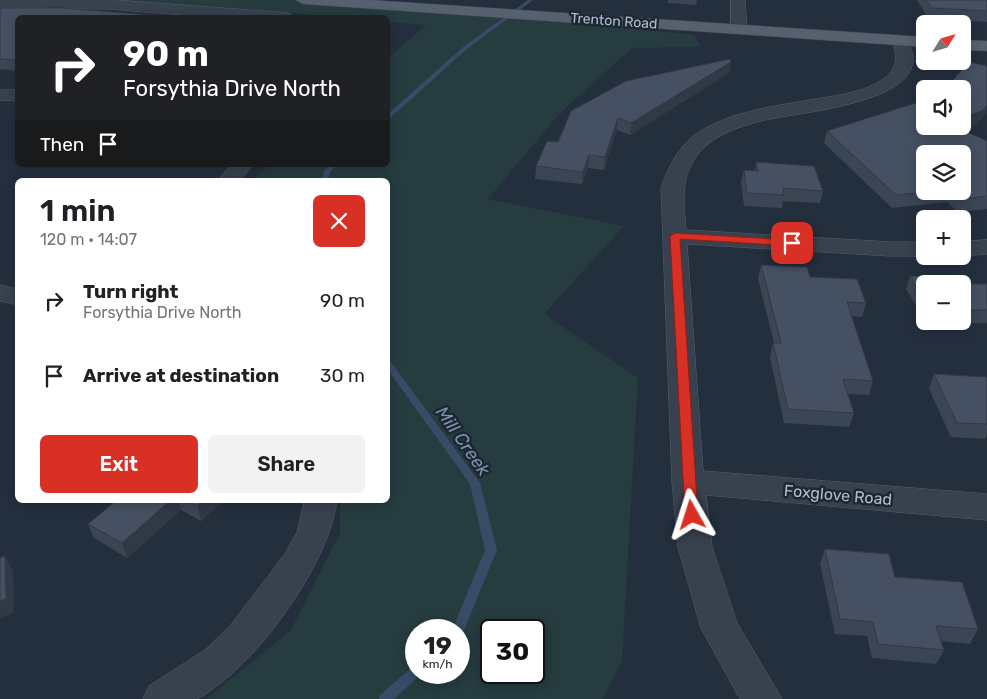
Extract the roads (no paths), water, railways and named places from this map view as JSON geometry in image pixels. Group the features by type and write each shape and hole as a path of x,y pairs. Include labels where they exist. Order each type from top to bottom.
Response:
{"main road":[{"name":"Trenton Road","path":"303,0 912,41"},
{"path":"971,45 987,46"}],"street":[{"path":"738,0 739,29"},
{"path":"0,3 121,2 257,15"},
{"path":"762,699 720,628 695,547 688,482 672,188 678,168 687,151 708,135 726,125 748,118 855,96 888,84 896,78 904,64 905,51 912,41"},
{"path":"0,95 15,96"},
{"path":"232,178 240,167"},
{"path":"675,236 916,249"},
{"path":"971,248 987,247"},
{"path":"0,293 15,296"},
{"name":"Foxglove Road","path":"688,482 987,507"},
{"path":"163,699 199,677 236,647 280,589 306,549 321,512 321,503"}],"waterway":[{"name":"Mill Creek","path":"390,115 465,48 531,0"},
{"name":"Mill Creek","path":"325,178 327,171 332,167"},
{"name":"Mill Creek","path":"390,367 475,483 491,550 463,619"},
{"name":"Mill Creek","path":"385,699 405,681"}]}
